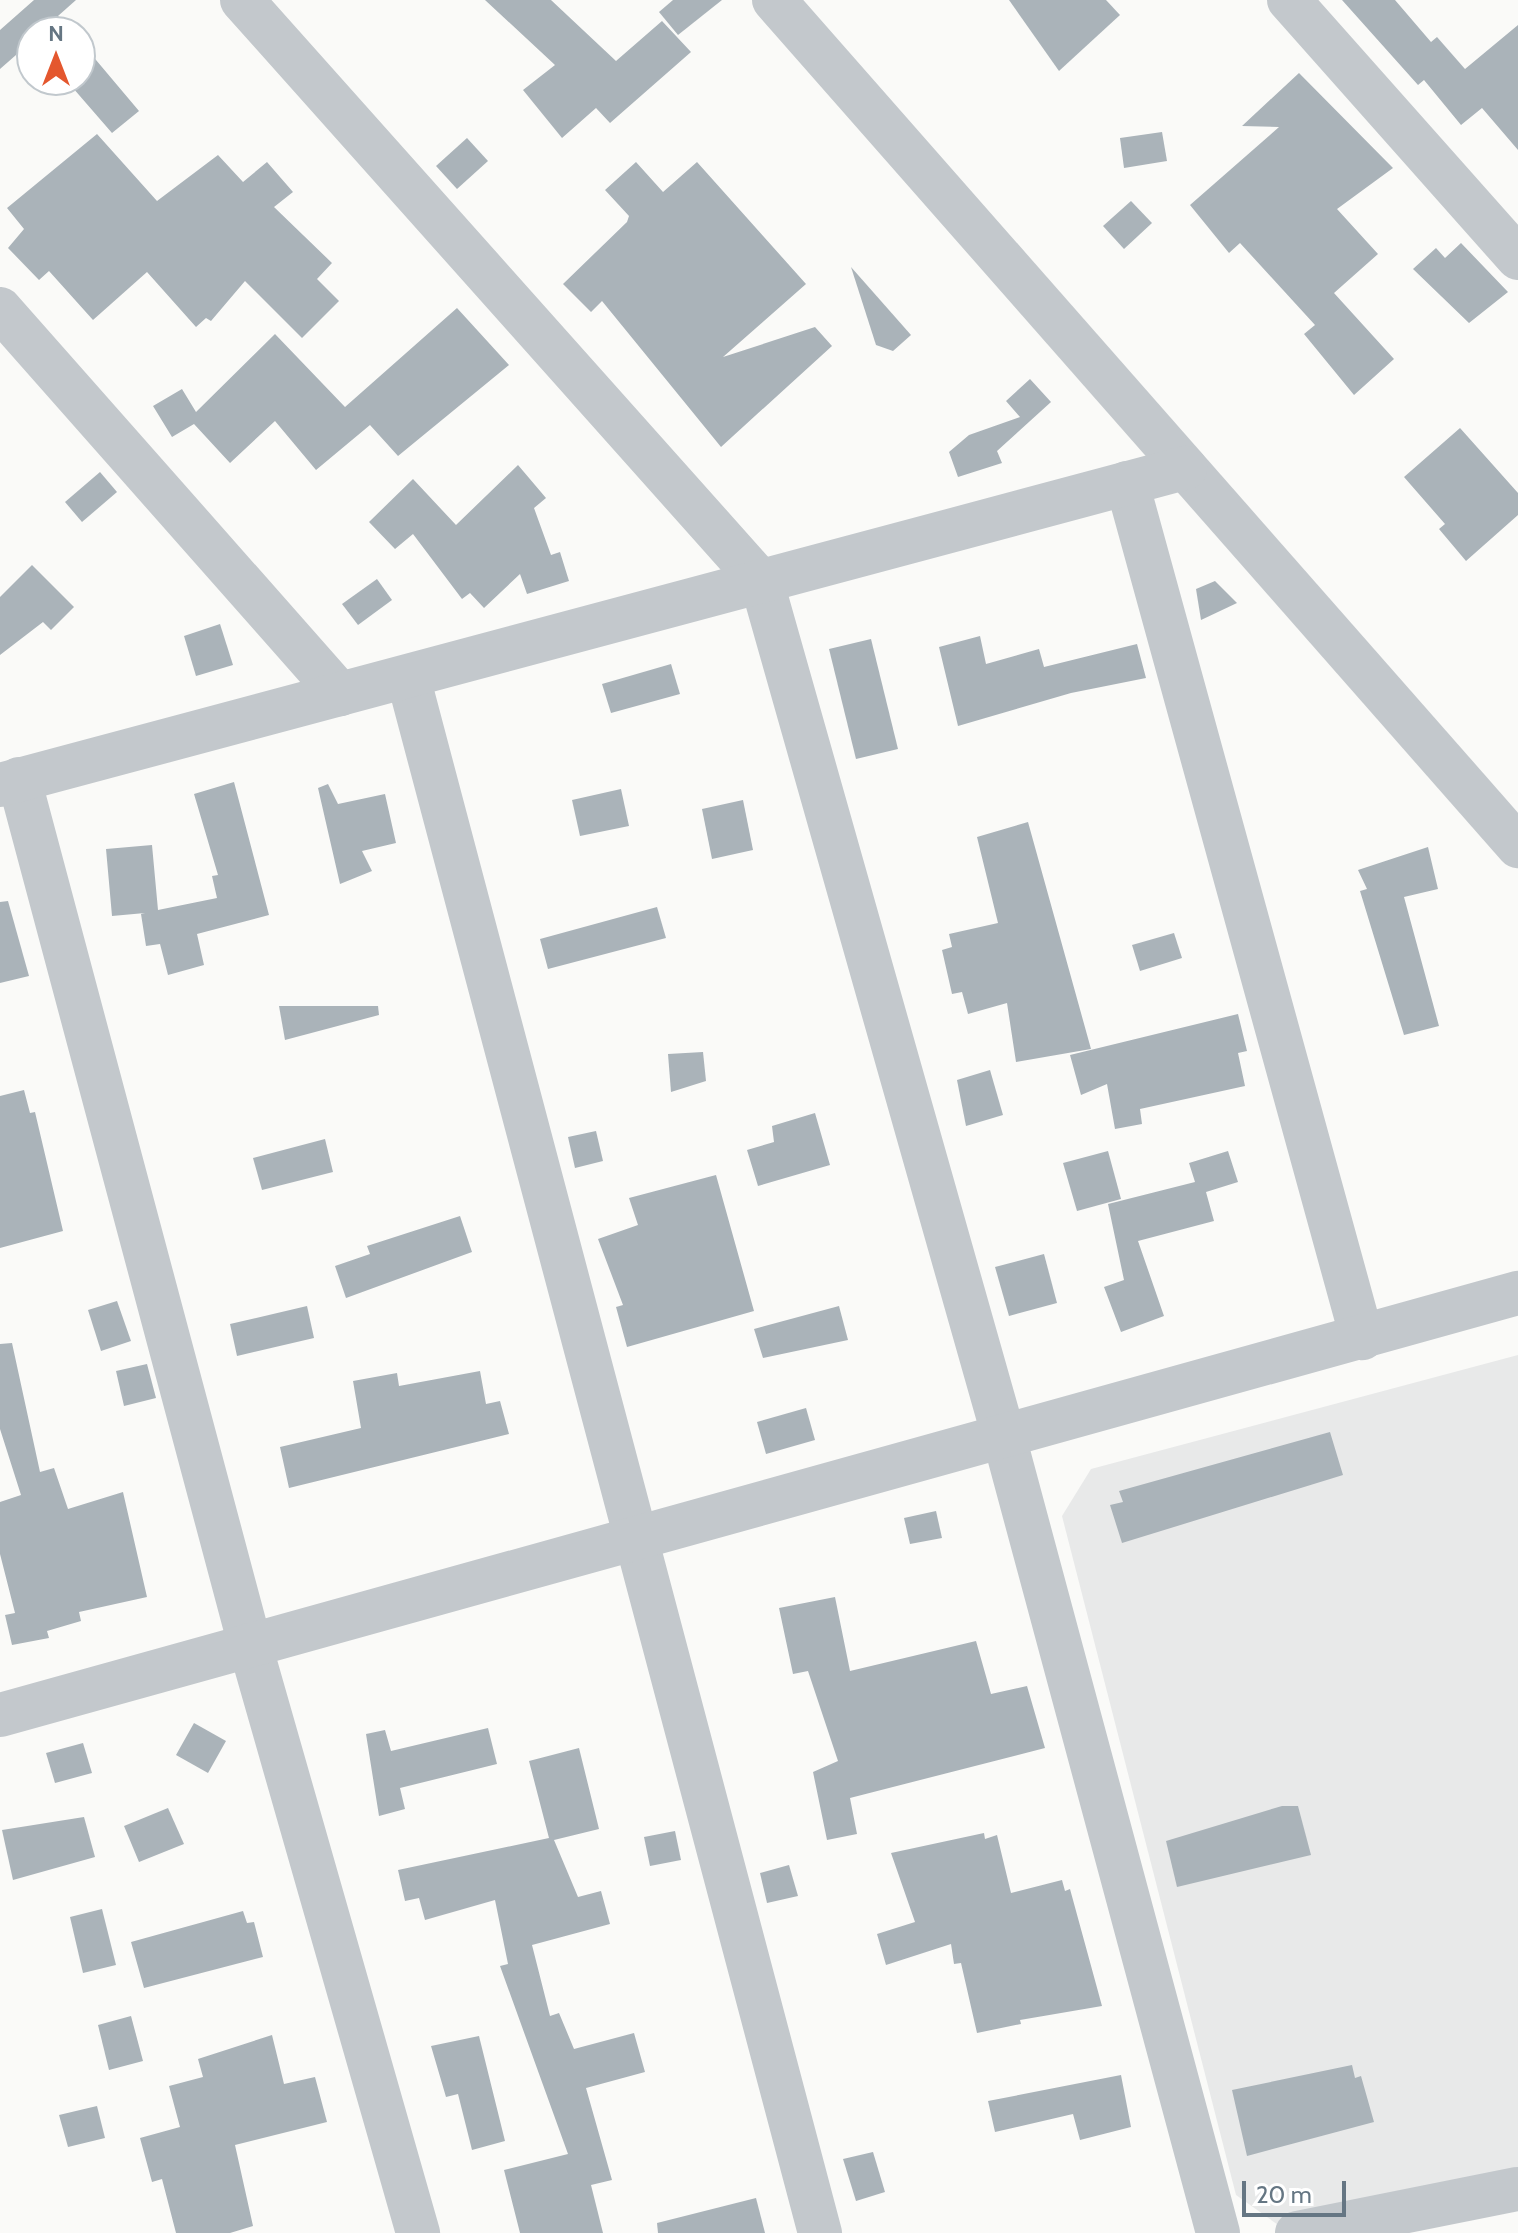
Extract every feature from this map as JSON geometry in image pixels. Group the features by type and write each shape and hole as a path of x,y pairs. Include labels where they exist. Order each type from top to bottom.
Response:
{"street":[{"path":"242,0 762,583 1004,1437 1218,2233"},
{"path":"774,0 1518,846"},
{"path":"1289,0 1518,258"},
{"path":"0,309 340,694"},
{"path":"418,2233 250,1645 10,782 1185,468"},
{"path":"1127,483 1362,1338"},
{"path":"408,677 820,2233"},
{"path":"0,1715 1518,1293"},
{"path":"1297,2233 1518,2189"}],"shaded area":[{"path":"1518,1355 1518,2178 1281,2227 1236,2195 1062,1516 1091,1469"}],"building":[{"path":"34,0 76,0 58,16 16,16 16,55 0,69 0,30"},
{"path":"485,0 551,0 616,61 662,21 691,52 610,123 596,108 562,138 523,90 555,65"},
{"path":"673,0 722,0 678,35 659,12"},
{"path":"1009,0 1106,0 1120,15 1059,71"},
{"path":"1342,0 1395,0 1431,42 1437,37 1465,69 1518,25 1518,150 1482,108 1461,125 1424,80 1418,85"},
{"path":"96,60 139,111 112,133 80,96 96,96"},
{"path":"1299,73 1393,168 1337,209 1378,254 1334,293 1394,359 1354,395 1304,334 1315,325 1240,243 1229,253 1190,205 1279,127 1242,126"},
{"path":"1162,132 1167,161 1124,168 1120,138"},
{"path":"97,134 157,201 218,155 243,182 267,162 293,192 274,207 332,263 317,279 339,301 302,338 245,281 211,321 206,318 196,327 147,272 93,320 49,271 39,280 8,248 24,229 7,208"},
{"path":"467,138 488,161 457,189 436,166"},
{"path":"636,162 663,192 697,162 806,284 723,357 815,327 832,346 721,447 602,301 591,312 563,284 627,222 629,216 605,190"},
{"path":"1131,201 1152,223 1124,249 1103,226"},
{"path":"1461,243 1508,292 1469,323 1413,269 1436,248 1445,258"},
{"path":"851,267 911,335 893,351 876,345"},
{"path":"457,308 509,365 398,456 370,425 316,470 275,421 230,463 194,424 172,437 153,406 182,389 196,412 275,334 345,407"},
{"path":"1030,379 1051,402 997,451 1002,463 958,477 949,452 969,435 1020,417 1006,401"},
{"path":"1460,428 1518,493 1518,515 1466,561 1439,529 1445,524 1404,477"},
{"path":"518,465 546,498 534,508 551,555 560,552 569,581 527,594 520,574 484,608 470,593 462,599 413,534 395,549 369,522 413,479 456,525"},
{"path":"100,472 117,492 82,522 65,502"},
{"path":"32,565 74,607 51,630 43,622 0,655 0,597"},
{"path":"377,579 392,600 358,625 342,604"},
{"path":"1215,581 1237,603 1201,620 1196,589"},
{"path":"220,624 233,665 196,676 184,636"},
{"path":"980,636 986,664 1039,649 1044,667 1137,644 1146,678 1071,693 958,726 939,647"},
{"path":"871,639 898,749 856,759 829,649"},
{"path":"671,664 680,694 611,713 602,684"},
{"path":"234,782 269,915 197,934 204,965 168,975 160,944 146,946 141,914 145,913 112,916 106,849 152,845 158,910 217,898 212,876 218,875 194,794"},
{"path":"328,784 338,804 385,794 396,843 362,851 372,871 340,884 318,788"},
{"path":"621,789 629,826 580,836 572,800"},
{"path":"743,800 753,850 712,859 702,809"},
{"path":"1028,822 1091,1049 1016,1062 1007,1003 968,1014 962,992 952,994 942,950 952,947 949,934 998,923 977,837"},
{"path":"1428,847 1438,889 1404,897 1439,1026 1404,1035 1360,891 1367,889 1358,870"},
{"path":"8,901 29,976 0,983 0,902"},
{"path":"657,907 666,938 548,969 540,939"},
{"path":"1174,933 1182,958 1140,971 1132,945"},
{"path":"279,1006 378,1006 379,1015 285,1040"},
{"path":"1238,1014 1247,1051 1238,1053 1245,1086 1140,1109 1142,1124 1115,1129 1107,1084 1081,1095 1070,1055"},
{"path":"703,1052 706,1081 671,1092 668,1054"},
{"path":"990,1070 1003,1115 966,1126 957,1080"},
{"path":"24,1090 30,1113 35,1112 63,1231 0,1248 0,1096"},
{"path":"815,1113 830,1165 758,1186 747,1150 774,1142 772,1126"},
{"path":"596,1131 603,1161 575,1168 568,1137"},
{"path":"325,1139 333,1172 262,1190 253,1158"},
{"path":"1108,1151 1121,1199 1077,1211 1063,1163"},
{"path":"1228,1151 1238,1182 1206,1192 1214,1221 1138,1241 1164,1316 1121,1332 1104,1287 1124,1280 1108,1204 1195,1182 1189,1163"},
{"path":"716,1175 754,1311 627,1347 616,1307 623,1305 598,1239 638,1225 629,1198"},
{"path":"460,1216 472,1252 346,1298 335,1266 370,1254 367,1246"},
{"path":"1044,1254 1057,1303 1009,1316 995,1267"},
{"path":"117,1301 131,1341 101,1351 88,1310"},
{"path":"307,1306 314,1338 237,1356 230,1324"},
{"path":"839,1306 848,1340 763,1358 754,1329"},
{"path":"12,1343 40,1472 54,1468 68,1509 123,1492 147,1597 79,1612 81,1621 47,1631 49,1638 12,1645 5,1615 15,1613 0,1554 0,1502 21,1495 0,1429 0,1344"},
{"path":"147,1364 156,1398 124,1406 116,1371"},
{"path":"480,1371 486,1404 500,1401 509,1434 289,1488 280,1447 361,1428 353,1381 397,1373 399,1386"},
{"path":"806,1408 815,1440 766,1454 757,1422"},
{"path":"1330,1432 1343,1475 1122,1543 1110,1505 1123,1502 1119,1491"},
{"path":"936,1511 942,1538 910,1544 904,1518"},
{"path":"835,1597 850,1671 976,1641 991,1694 1027,1686 1045,1748 850,1798 857,1834 827,1840 813,1772 838,1761 808,1671 793,1674 779,1608"},
{"path":"194,1723 226,1741 208,1773 176,1755"},
{"path":"488,1728 497,1764 400,1788 405,1809 379,1816 366,1734 385,1730 391,1751"},
{"path":"83,1743 92,1773 55,1783 46,1753"},
{"path":"579,1748 599,1829 554,1840 578,1897 601,1891 610,1924 532,1945 550,2016 559,2013 574,2049 634,2033 645,2072 586,2088 612,2180 591,2185 603,2233 520,2233 504,2170 568,2154 500,1966 508,1964 495,1900 425,1920 419,1898 405,1901 398,1870 549,1838 529,1761"},
{"path":"1282,1806 1298,1806 1311,1855 1177,1887 1166,1841"},
{"path":"168,1808 184,1844 139,1862 124,1826"},
{"path":"84,1817 95,1857 13,1880 2,1830"},
{"path":"675,1831 681,1860 650,1866 644,1837"},
{"path":"984,1833 985,1839 997,1835 1011,1893 1062,1880 1065,1891 1070,1889 1102,2006 1020,2020 1021,2024 977,2033 961,1963 954,1964 951,1944 886,1965 877,1934 915,1922 891,1853"},
{"path":"789,1865 798,1896 767,1903 760,1873"},
{"path":"102,1909 116,1965 83,1973 70,1917"},
{"path":"243,1911 247,1923 254,1922 263,1957 144,1988 131,1942"},
{"path":"131,2016 143,2061 109,2070 98,2025"},
{"path":"272,2035 284,2084 315,2077 327,2122 235,2145 253,2226 230,2233 176,2233 162,2179 152,2182 140,2138 180,2127 169,2086 203,2077 198,2059"},
{"path":"479,2036 505,2141 472,2150 458,2094 446,2097 431,2046"},
{"path":"1352,2065 1355,2078 1361,2076 1374,2122 1247,2156 1232,2090"},
{"path":"1121,2075 1131,2127 1080,2140 1073,2114 995,2132 988,2101"},
{"path":"97,2106 105,2138 68,2147 59,2115"},
{"path":"873,2152 885,2192 856,2201 843,2159"},
{"path":"756,2198 765,2233 658,2233 657,2223"}]}
